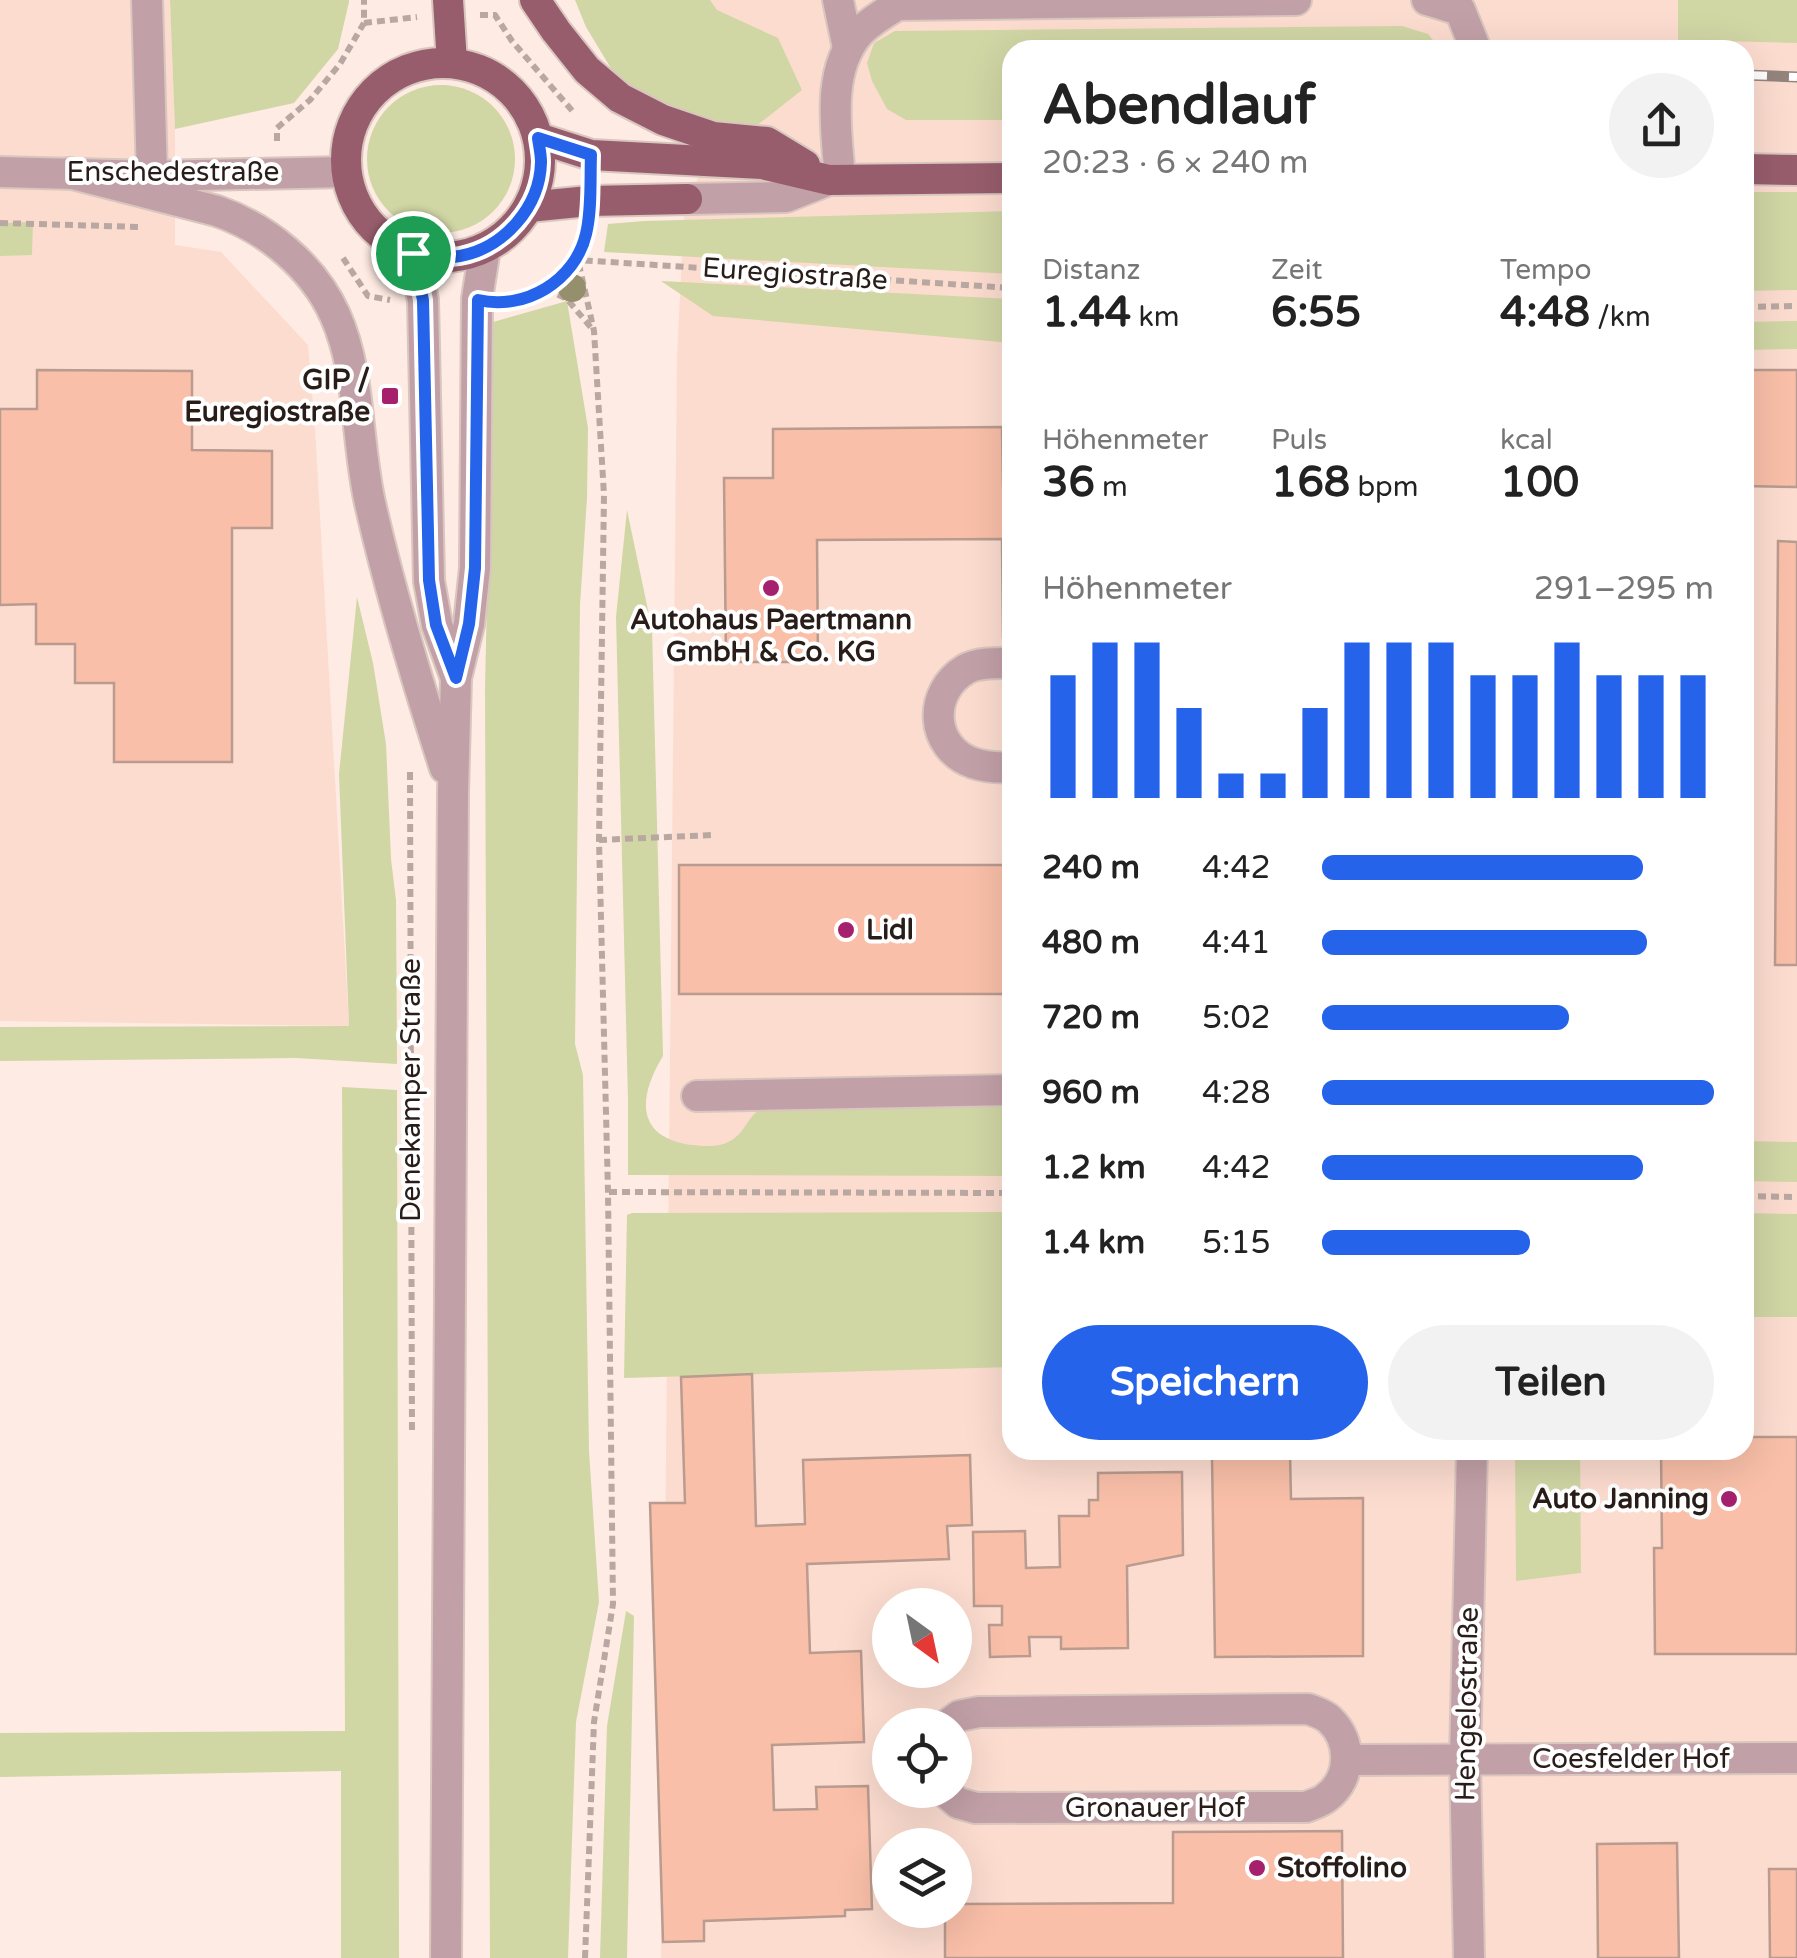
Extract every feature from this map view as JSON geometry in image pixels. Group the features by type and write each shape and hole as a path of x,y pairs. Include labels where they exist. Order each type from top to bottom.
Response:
{"main road":[{"path":"536,0 556,32 588,70 620,98 663,120 713,137 767,142 835,180"},
{"path":"448,7 452,63"},
{"path":"452,63 476,68 498,79 530,115 538,138 541,162 528,208 510,231 484,248 462,256 437,258 413,253 388,241 368,222 353,198 346,172 347,143 356,116 373,92 396,75 423,65 452,63"},
{"path":"538,138 591,155 762,164 835,180 1002,178"},
{"path":"1754,168 1797,170"},
{"path":"528,208 589,201 687,199"}],"street":[{"path":"148,0 152,176"},
{"path":"838,0 848,48"},
{"path":"687,199 786,197 835,180 835,111 840,71 848,48 861,30 897,4 1296,0"},
{"path":"1426,0 1460,10 1472,40"},
{"name":"Enschedestraße","path":"0,172 152,176 346,172"},
{"path":"69,173 240,219 265,234 308,273 334,313 349,360 369,499 413,669 453,792"},
{"name":"Denekamper Straße","path":"446,1958 453,792 456,678 469,624 475,568 478,300 484,248"},
{"name":"Denekamper Straße","path":"413,253 423,300 429,580 436,625 456,678"},
{"path":"1002,663 968,667 949,683 937,704 939,724 949,747 971,763 1002,766"},
{"path":"698,1096 1002,1090"},
{"name":"Hengelostraße","path":"1469,1958 1465,1760 1472,1460"},
{"path":"972,1713 1308,1708 1328,1717 1341,1735 1347,1760 1465,1760"},
{"name":"Coesfelder Hof","path":"1465,1760 1797,1758"},
{"name":"Gronauer Hof","path":"972,1807 1306,1808 1326,1798 1342,1781 1347,1760"}],"path":[{"path":"278,172 276,128 310,100 340,64 364,23 364,0"},
{"path":"364,23 448,7 495,15 512,42 580,119 591,141 591,155"},
{"path":"478,300 511,302 546,290 578,260 588,230 589,201"},
{"path":"0,223 149,228"},
{"path":"333,247 368,296 423,300"},
{"path":"578,260 594,331 604,495 598,840 608,1192 613,1604 594,1722 585,1958"},
{"name":"Euregiostraße","path":"578,260 1002,287"},
{"path":"546,290 568,298 594,331"},
{"path":"1754,307 1797,306"},
{"name":"Denekamper Straße","path":"410,770 412,1443"},
{"path":"598,840 714,835"},
{"path":"608,1192 1002,1193"},
{"path":"1754,1196 1797,1196"}],"shaded area":[{"path":"0,0 170,0 175,245 221,252 308,345 349,1026 0,1021"},
{"path":"666,0 1797,0 1797,1958 661,1958 677,355 684,215 743,56"}],"green space":[{"path":"170,0 349,2 338,49 294,103 175,129"},
{"path":"575,0 710,0 717,10 778,38 802,90 746,134 685,120 618,80 586,27"},
{"path":"1678,0 1797,0 1797,43 1678,40"},
{"path":"1402,26 1428,34 1433,40 1002,40 1002,120 906,120 887,109 867,63 874,43 895,31"},
{"path":"441,85 469,91 493,107 509,131 515,159 509,187 493,211 469,227 441,233 413,227 389,211 373,187 367,159 373,131 389,107 413,91"},
{"path":"1754,192 1797,192 1797,290 1754,291"},
{"path":"1002,211 1002,273 604,252 608,224"},
{"path":"33,222 32,255 0,256 0,223"},
{"path":"661,281 1002,298 1002,342 713,316"},
{"path":"567,301 588,428 580,605 575,1044 583,1075 589,1451 599,1602 576,1722 568,1958 490,1958 485,689 493,322"},
{"path":"1797,321 1797,349 1754,350 1754,322"},
{"path":"627,510 652,629 663,1056 646,1100 651,1124 673,1141 711,1146 735,1138 763,1108 1002,1106 1002,1176 628,1175 616,617"},
{"path":"357,597 386,744 396,900 397,1064 296,1058 0,1061 0,1027 349,1026 339,774"},
{"path":"342,1087 397,1090 399,1958 341,1958 341,1771 0,1777 0,1733 345,1731"},
{"path":"1754,1141 1797,1142 1797,1182 1754,1181"},
{"path":"1002,1212 1002,1367 624,1378 627,1215"},
{"path":"1754,1213 1797,1214 1797,1317 1754,1317"},
{"path":"1515,1460 1580,1460 1581,1573 1516,1581"},
{"path":"626,1611 634,1616 627,1958 600,1958 607,1726"}],"building":[{"path":"37,370 192,371 192,450 272,451 272,528 232,528 232,762 114,762 114,683 75,683 75,644 36,644 36,604 0,605 0,409 37,409"},
{"path":"1754,370 1797,370 1797,487 1754,486"},
{"name":"Autohaus Paertmann GmbH & Co. KG","path":"1002,427 1002,539 817,540 818,662 726,662 724,478 773,478 773,429"},
{"path":"1778,541 1797,542 1797,965 1775,965"},
{"name":"Lidl","path":"679,865 1002,865 1002,994 679,994"},
{"path":"752,1374 756,1526 805,1524 803,1460 970,1455 972,1525 947,1526 949,1559 807,1564 810,1653 861,1651 864,1742 772,1745 774,1810 817,1809 816,1787 868,1786 872,1909 845,1910 845,1916 704,1921 704,1941 663,1942 650,1503 685,1503 681,1377"},
{"name":"Auto Janning","path":"1754,1437 1797,1437 1797,1654 1655,1654 1654,1548 1662,1548 1661,1460 1754,1460"},
{"path":"1212,1460 1290,1460 1291,1499 1363,1498 1363,1656 1215,1657"},
{"path":"1182,1472 1183,1555 1127,1566 1128,1648 1061,1649 1061,1637 1029,1637 1030,1656 990,1657 989,1625 1002,1625 1002,1606 974,1606 973,1532 1025,1531 1026,1568 1060,1567 1059,1516 1089,1516 1089,1500 1098,1500 1098,1473"},
{"name":"Stoffolino","path":"1342,1831 1343,1958 945,1958 945,1928 972,1928 972,1904 1173,1903 1173,1832"},
{"path":"1677,1843 1679,1958 1598,1958 1597,1844"},
{"path":"1769,1869 1797,1869 1797,1958 1770,1958"}],"railway":[{"path":"1754,75 1797,77"}],"place":[{"name":"GIP / Euregiostraße","path":"390,396"},
{"name":"Autohaus Paertmann GmbH & Co. KG","path":"771,588"},
{"name":"Lidl","path":"846,930"},
{"name":"Auto Janning","path":"1729,1499"},
{"name":"Stoffolino","path":"1257,1868"}],"route":[{"path":"538,138 591,155 588,230 578,260 546,290 530,297 511,302 478,300 475,568 469,624 456,678 436,625 429,580 423,300 413,253 437,258 462,256 484,248 510,231 528,208 537,185 541,162 538,138"}]}
